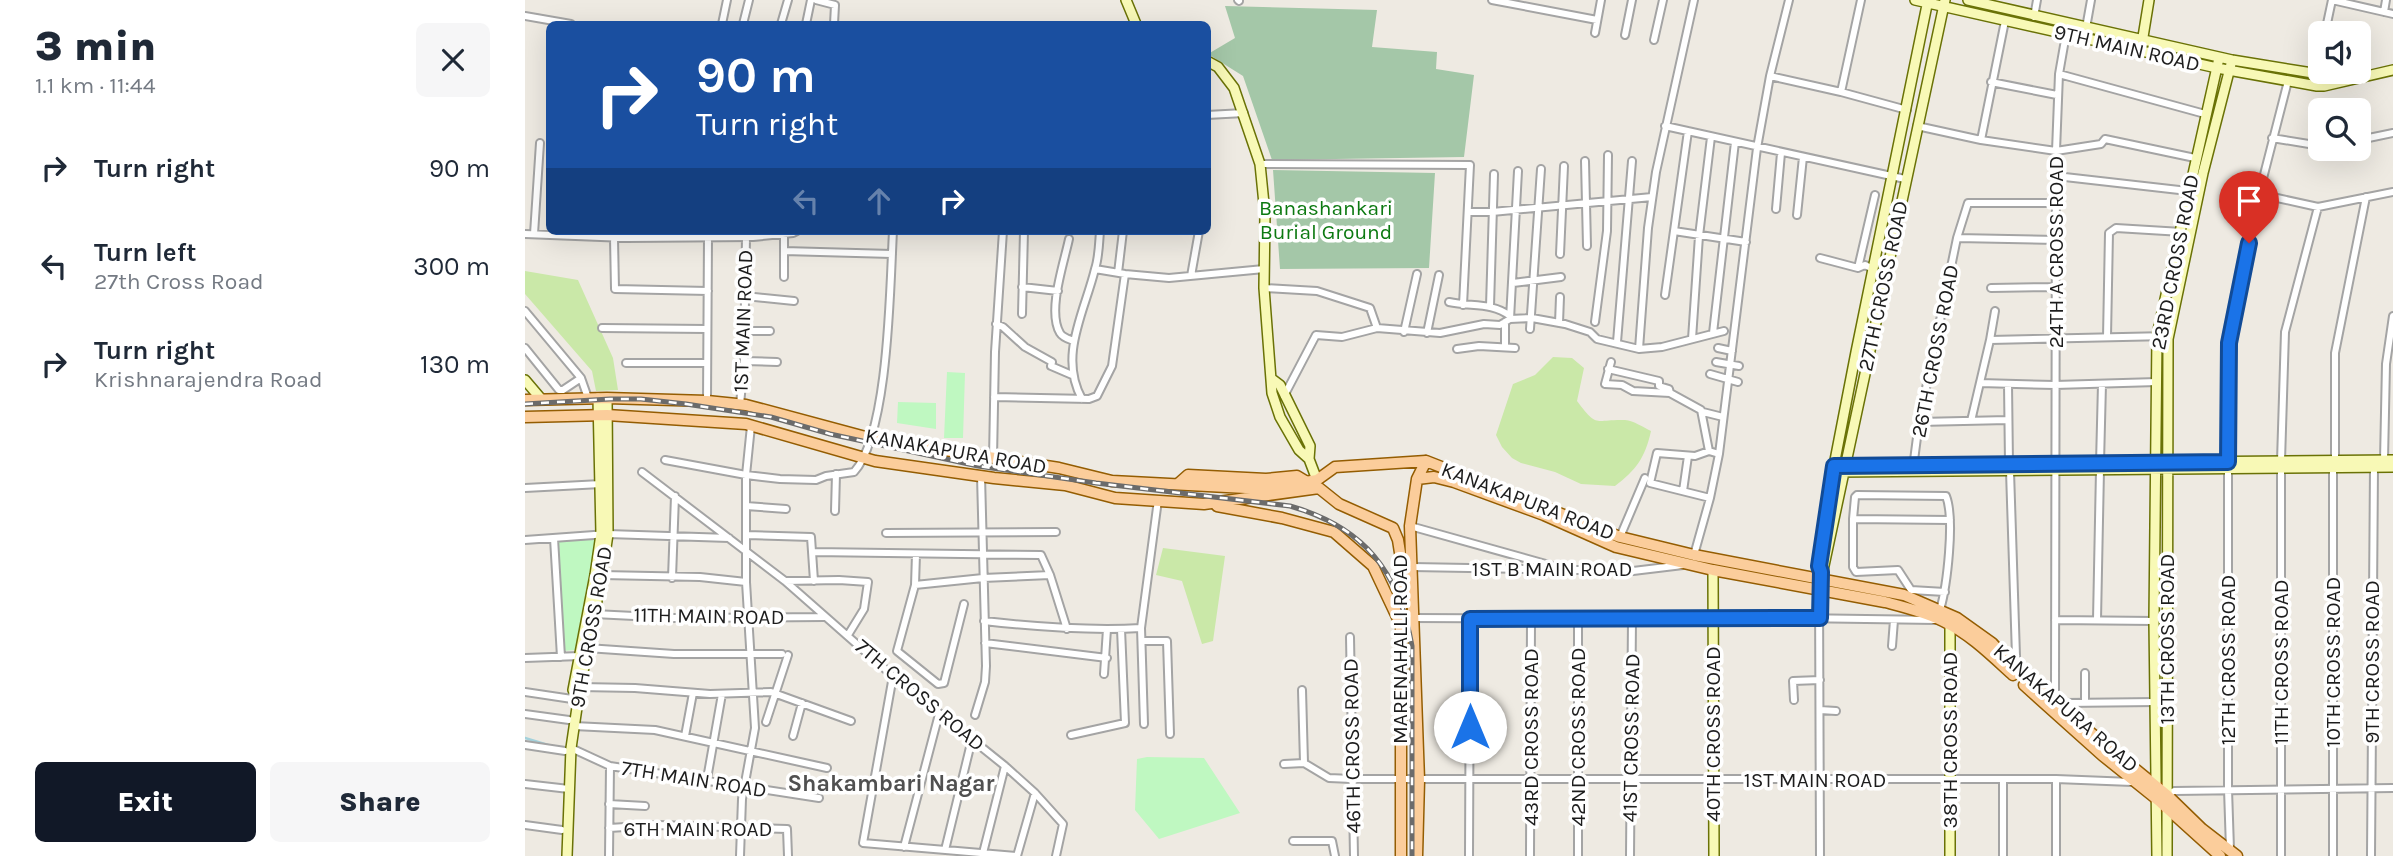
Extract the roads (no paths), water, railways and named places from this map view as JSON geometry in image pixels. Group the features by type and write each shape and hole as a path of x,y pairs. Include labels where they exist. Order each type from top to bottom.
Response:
{"main road":[{"path":"1126,0 1135,21"},
{"name":"9TH MAIN ROAD","path":"1915,0 1944,3 1980,15 2217,68 2230,65 2308,73"},
{"name":"9TH MAIN ROAD","path":"1968,0 2219,58 2230,65 2288,81 2317,86 2328,84"},
{"path":"2141,51 2149,0"},
{"name":"27TH CROSS ROAD","path":"1820,580 1819,566 1834,469 1928,2"},
{"name":"27TH CROSS ROAD","path":"1820,580 1944,3"},
{"name":"23RD CROSS ROAD","path":"2162,466 2157,335 2219,58"},
{"path":"1211,65 1218,67 1234,88 1260,164 1265,214 1264,288 1272,393 1280,417 1299,450 1308,459"},
{"name":"23RD CROSS ROAD","path":"2162,466 2168,336 2230,65"},
{"name":"9TH MAIN ROAD","path":"2371,75 2393,70"},
{"path":"1272,379 1280,385 1310,446 1308,459 1315,483"},
{"path":"525,380 541,400"},
{"name":"KANAKAPURA ROAD","path":"525,400 593,398 707,401 746,405 871,438 1059,468 1112,481 1249,489 1315,483"},
{"name":"9TH CROSS ROAD","path":"562,856 572,699 602,575 603,415 593,398"},
{"name":"KANAKAPURA ROAD","path":"525,416 603,415 751,425 863,457 981,476 1066,485 1115,498 1205,504 1315,483 1335,467 1426,461 1620,537 1713,569 1820,580"},
{"name":"9TH CROSS ROAD","path":"571,723 580,687 604,534 601,484 603,415"},
{"path":"1834,469 2334,464 2389,460"},
{"name":"MARENAHALLI ROAD","path":"1417,856 1419,780 1410,531 1417,479 1426,461"},
{"path":"2334,464 2393,467"},
{"name":"13TH CROSS ROAD","path":"2157,787 2154,621 2162,466"},
{"name":"13TH CROSS ROAD","path":"2157,856 2162,797 2162,466"},
{"path":"1179,483 1188,475 1252,478 1297,476 1315,483"},
{"name":"KANAKAPURA ROAD","path":"1417,479 1434,477 1454,482 1544,515 1616,547 1820,580 1885,602 1944,618 1957,618 1980,633 2138,778 2157,787 2167,808 2229,854"},
{"path":"1249,489 1252,478"},
{"name":"MARENAHALLI ROAD","path":"1315,483 1339,504 1393,528 1398,540 1401,559 1401,856"},
{"path":"1205,504 1282,518 1334,532 1373,566 1401,626"},
{"path":"1398,540 1410,531"},
{"name":"40TH CROSS ROAD","path":"1713,569 1713,856"},
{"name":"KANAKAPURA ROAD","path":"1944,618 2229,854"},
{"name":"38TH CROSS ROAD","path":"1944,618 1951,779 1950,856"},
{"name":"9TH CROSS ROAD","path":"566,789 567,856"},
{"path":"2167,808 2167,856"}],"street":[{"path":"723,21 727,0"},
{"path":"744,21 749,0"},
{"path":"782,21 787,0"},
{"path":"807,21 811,0"},
{"path":"816,0 835,5 834,21"},
{"path":"1492,0 1597,20"},
{"path":"1595,33 1601,0"},
{"path":"1625,35 1632,0"},
{"path":"1654,40 1663,0"},
{"path":"1639,349 1652,197 1694,0"},
{"path":"1693,560 1719,454 1757,148 1770,76 1789,0"},
{"path":"1841,92 1861,0"},
{"path":"2034,16 2037,0"},
{"path":"2086,28 2091,0"},
{"path":"2328,21 2332,0 2393,14"},
{"path":"2384,12 2386,0"},
{"path":"1980,15 1982,2"},
{"path":"525,16 554,21"},
{"path":"1982,140 2005,20"},
{"name":"24TH A CROSS ROAD","path":"2055,704 2056,151 2057,95 2066,34"},
{"path":"2059,74 2205,114"},
{"path":"1770,76 1907,110"},
{"name":"12TH CROSS ROAD","path":"2229,854 2229,343 2259,194 2288,81"},
{"path":"1991,82 2057,95"},
{"path":"1211,115 1244,113"},
{"path":"1665,126 1905,179"},
{"path":"1917,126 1982,140 2056,151 2101,144 2105,139 2195,158"},
{"path":"1665,295 1688,131"},
{"path":"2371,137 2393,133"},
{"path":"1692,339 1699,236 1711,137"},
{"path":"2272,138 2308,144"},
{"path":"1713,333 1735,142"},
{"path":"534,234 540,143"},
{"path":"1776,209 1781,153"},
{"path":"1595,322 1605,255 1608,155"},
{"path":"1797,215 1804,157"},
{"path":"1585,161 1587,246"},
{"path":"1617,342 1632,161"},
{"path":"1260,164 1470,166 1463,304"},
{"path":"1560,254 1564,166"},
{"path":"1530,329 1541,169"},
{"path":"1505,347 1513,283 1518,171"},
{"path":"1490,306 1494,174"},
{"path":"2056,176 2188,191"},
{"path":"2259,194 2318,207 2393,192"},
{"path":"1858,268 1875,195"},
{"path":"1468,212 1652,197"},
{"name":"10TH CROSS ROAD","path":"2333,856 2335,353 2367,197"},
{"name":"26TH CROSS ROAD","path":"1913,468 1919,422 1957,238 1968,204 2056,203"},
{"name":"11TH CROSS ROAD","path":"2281,856 2281,464 2285,332 2318,207"},
{"path":"2107,337 2109,233 2116,228 2190,233"},
{"path":"1674,230 1746,242"},
{"name":"1ST MAIN ROAD","path":"525,234 546,234"},
{"name":"1ST MAIN ROAD","path":"595,235 614,238 626,235"},
{"name":"1ST MAIN ROAD","path":"688,235 751,235 740,405"},
{"path":"784,235 784,277"},
{"path":"666,460 746,475 816,480 854,472 871,438 882,392 893,235"},
{"path":"993,458 996,324 1003,235"},
{"path":"1022,314 1024,235"},
{"path":"1082,399 1072,376 1075,341 1077,324 1095,269 1099,235"},
{"path":"994,397 1082,399 1097,396 1110,372 1123,235"},
{"path":"1191,276 1198,235"},
{"path":"707,401 708,236"},
{"path":"614,238 615,289 708,291"},
{"path":"1957,238 2057,240"},
{"path":"1069,239 1055,315 1063,337 1075,341"},
{"path":"784,251 892,254"},
{"path":"1820,258 1858,268 1862,273 1872,272"},
{"path":"1095,269 1169,278 1264,269"},
{"path":"1404,332 1417,274"},
{"path":"1427,333 1439,275"},
{"path":"1513,283 1561,277"},
{"path":"1022,287 1058,290"},
{"path":"1991,288 2056,287"},
{"path":"1264,288 1317,291 1370,309 1377,328"},
{"path":"745,296 794,301"},
{"path":"1559,323 1560,297"},
{"path":"1449,302 1500,308 1508,319"},
{"path":"525,311 581,378 593,398"},
{"path":"1971,421 1994,312"},
{"path":"2389,460 2384,402 2393,316"},
{"path":"1284,396 1316,335 1342,337 1377,328 1440,333 1484,324 1500,325 1508,319 1532,318 1559,323 1590,332 1597,339 1639,349 1661,347 1724,331"},
{"path":"996,324 1025,347 1052,362 1051,366 1072,376"},
{"path":"602,328 707,329"},
{"path":"744,331 770,331"},
{"path":"1990,340 2168,336"},
{"path":"525,348 559,390 581,378"},
{"path":"1457,349 1515,348"},
{"path":"1718,348 1732,351"},
{"path":"744,361 777,362"},
{"path":"1716,362 1739,366"},
{"path":"627,363 707,363"},
{"path":"1670,393 1669,389 1659,386 1658,381 1609,365 1605,384 1622,385 1633,391 1670,393 1699,407 1703,412 1709,451"},
{"path":"1710,374 1738,382"},
{"path":"1980,383 2055,385 2157,382"},
{"path":"573,384 593,398"},
{"path":"2008,384 2015,656 2013,666"},
{"path":"2097,620 2102,384"},
{"path":"2384,402 2393,402"},
{"path":"1703,412 1723,417"},
{"path":"1919,422 2008,420"},
{"path":"740,856 744,787 755,728 746,582 746,475 751,425"},
{"path":"1710,498 1650,483 1657,453 1688,456 1709,451 1719,454"},
{"path":"1683,491 1688,456"},
{"name":"9TH CROSS ROAD","path":"2371,856 2374,467"},
{"name":"7TH CROSS ROAD","path":"642,472 785,581 893,676 1035,793 1063,824 1056,856"},
{"path":"835,512 836,474"},
{"path":"975,715 985,682 981,476"},
{"path":"1620,537 1645,478"},
{"path":"525,488 601,484"},
{"path":"1413,618 1944,618 1950,520 1948,499 1943,495 1857,495 1853,519 1853,567 1856,572 1898,570 1911,590 1945,592"},
{"path":"672,578 674,496"},
{"path":"1144,724 1141,628 1158,500"},
{"path":"746,506 786,509"},
{"path":"1853,519 1950,520"},
{"path":"1410,531 1570,571"},
{"path":"886,533 1056,532"},
{"path":"525,540 604,534 730,538"},
{"path":"747,535 811,537 814,581"},
{"path":"554,538 561,657"},
{"path":"813,552 1041,555 1067,629"},
{"path":"916,554 915,585 897,650 938,684 944,683 964,604"},
{"name":"1ST B MAIN ROAD","path":"1412,567 1633,571 1693,560"},
{"path":"602,575 746,582"},
{"path":"915,585 1050,575"},
{"path":"1820,580 1820,856"},
{"path":"785,581 869,582 865,609 848,635"},
{"name":"11TH MAIN ROAD","path":"594,614 674,618 824,617"},
{"name":"42ND CROSS ROAD","path":"1578,618 1578,856"},
{"path":"1469,856 1470,619"},
{"name":"43RD CROSS ROAD","path":"1530,856 1531,619"},
{"name":"41ST CROSS ROAD","path":"1630,856 1632,619"},
{"path":"1892,646 1893,620"},
{"path":"2055,620 2154,621"},
{"path":"984,621 1067,629 1141,628"},
{"path":"1104,674 1107,629"},
{"path":"1071,735 1125,723 1121,629"},
{"name":"46TH CROSS ROAD","path":"1350,637 1354,856"},
{"path":"1142,641 1167,640 1170,734"},
{"path":"985,643 1107,658"},
{"path":"525,658 584,653 785,655 766,722"},
{"path":"2085,673 2085,703"},
{"path":"893,676 863,842 1016,856 1035,793"},
{"path":"1794,701 1793,681 1820,680"},
{"path":"580,687 775,694 851,721"},
{"path":"1284,764 1304,763 1302,690"},
{"path":"525,692 572,699"},
{"path":"685,736 693,693"},
{"path":"707,779 722,694"},
{"path":"2055,704 2156,702"},
{"path":"793,736 802,703"},
{"path":"1820,710 1836,711"},
{"path":"525,714 571,723 640,728 685,736 827,768"},
{"path":"904,847 939,714"},
{"path":"945,850 972,739"},
{"name":"7TH MAIN ROAD","path":"525,745 568,750 610,766 819,798"},
{"name":"1ST MAIN ROAD","path":"1304,763 1329,778 1400,780 2138,778"},
{"path":"609,856 610,766"},
{"path":"983,853 1005,766"},
{"path":"2003,779 2003,856"},
{"path":"2056,779 2056,856"},
{"path":"525,784 566,789"},
{"path":"2162,797 2174,791 2393,788"},
{"path":"609,804 645,806"},
{"path":"525,825 562,830"},
{"name":"6TH MAIN ROAD","path":"609,828 658,825 787,829 788,856"},
{"path":"1293,841 1332,841 1335,856"}],"waterway":[{"path":"525,738 548,745"}],"railway":[{"path":"525,404 610,399 686,404 771,417 830,434 978,466 1290,506 1338,526 1374,556 1398,595 1406,619 1412,646 1412,856"}],"district":[{"name":"Shakambari Nagar","path":"891,783"}],"park label":[{"name":"Banashankari Burial Ground","path":"1326,220"}]}
